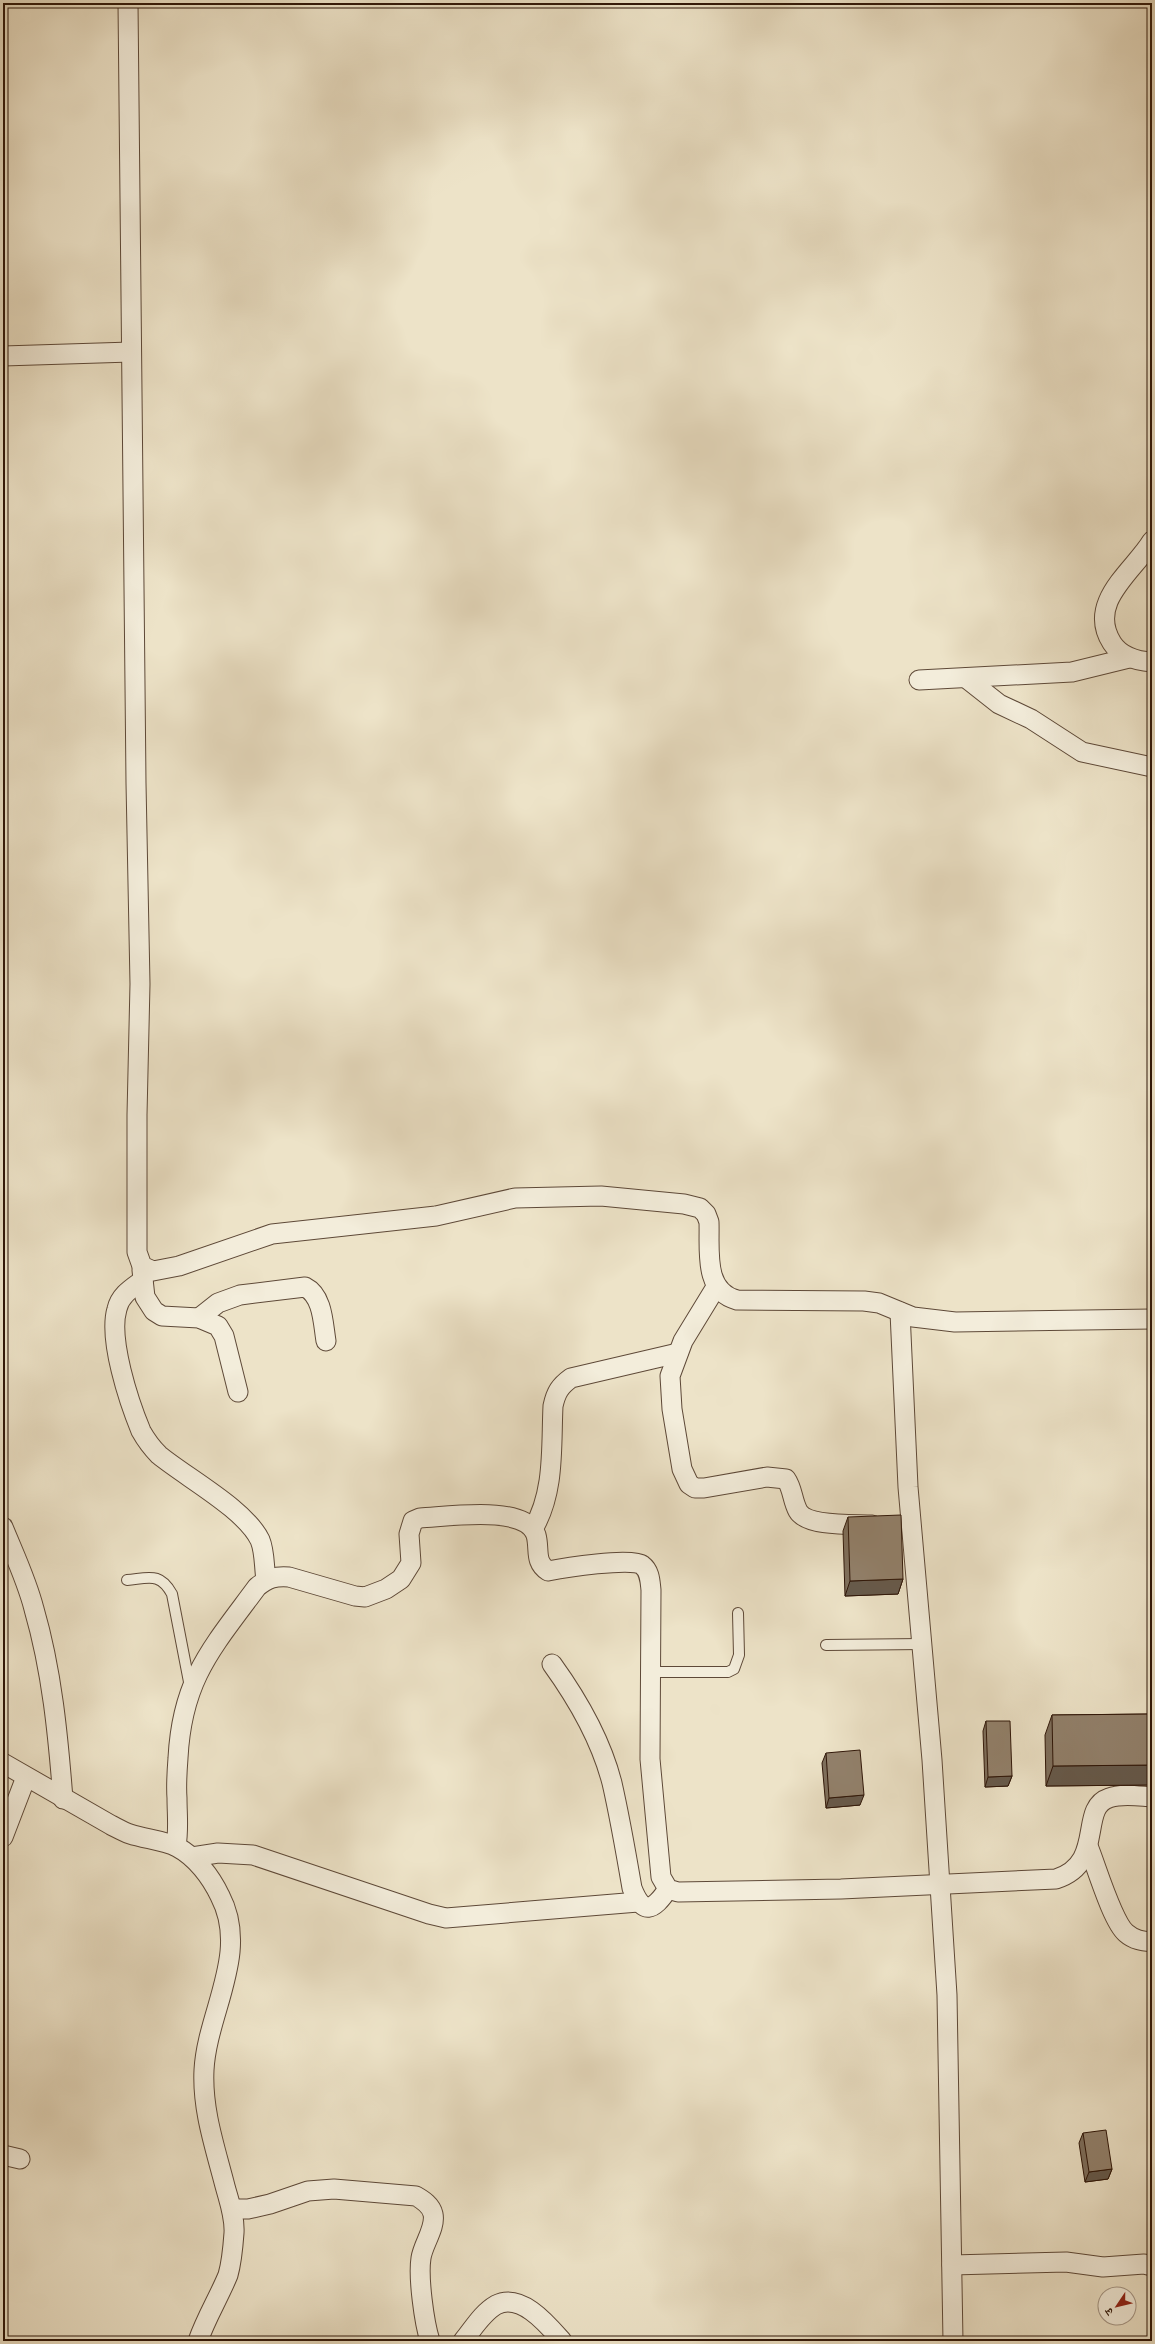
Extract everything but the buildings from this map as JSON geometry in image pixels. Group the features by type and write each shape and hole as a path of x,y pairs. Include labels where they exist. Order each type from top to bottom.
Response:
{"street":[{"path":"128,3 136,783 140,984 137,1115 137,1252 142,1273 145,1297 154,1311 162,1316 199,1318 218,1326 224,1336 238,1392"},
{"path":"3,356 131,352"},
{"path":"1129,658 1117,650 1109,638 1105,621 1108,600 1121,578 1152,541"},
{"path":"919,680 1072,672 1129,658 1152,662"},
{"path":"966,678 987,696 1013,712 1031,719 1082,752 1152,767"},
{"path":"266,1580 260,1541 252,1528 239,1514 159,1455 148,1443 141,1430 120,1367 114,1320 120,1300 132,1288 142,1273 179,1266 272,1234 303,1229 436,1216 515,1198 601,1196 684,1204 700,1208 706,1214 709,1222 712,1277 716,1287 721,1293 737,1300 864,1301 879,1303 913,1316 956,1322 1152,1319"},
{"path":"199,1318 218,1303 240,1295 305,1287 312,1291 317,1298 326,1341"},
{"path":"716,1287 683,1341 670,1376 672,1409 682,1469 689,1484 695,1488 704,1488 777,1477 786,1479 791,1486 798,1512 812,1522 899,1527"},
{"path":"900,1312 903,1419 899,1527 922,1644 932,1760 947,1995 953,2341"},
{"path":"533,1530 541,1516 549,1486 553,1406 556,1394 561,1386 571,1378 678,1353"},
{"path":"176,1846 179,1820 176,1797 178,1756 183,1712 190,1687 206,1656 257,1587 266,1580 276,1576 289,1577 365,1596 386,1589 407,1572 411,1563 409,1534 414,1520 420,1518 499,1515 526,1523 533,1530 536,1537 538,1561 548,1571 633,1561 642,1564 647,1570 651,1590 649,1672 650,1759 661,1877 668,1889 678,1892 841,1889 1056,1879 1068,1875 1076,1869 1083,1860 1088,1846 1096,1808 1103,1801 1123,1796 1152,1796"},
{"path":"3,1527 34,1609 46,1662 56,1720 63,1799"},
{"path":"552,1664 570,1689 597,1740 612,1782 632,1888 638,1902 643,1907 652,1908 659,1903 668,1889"},
{"path":"3,1763 63,1799 129,1834 176,1846 192,1857 207,1874 221,1897 229,1920 231,1948 204,2068 203,2095 208,2122 232,2210 235,2230 232,2258 228,2275 208,2315 198,2341"},
{"path":"3,1837 26,1777"},
{"path":"1088,1846 1118,1921 1125,1932 1133,1939 1152,1942"},
{"path":"192,1857 218,1853 253,1855 429,1914 446,1918 638,1902"},
{"path":"232,2210 248,2209 270,2204 308,2191 334,2189 416,2196 423,2200 433,2214 432,2223 421,2256 420,2269 427,2331 430,2341"},
{"path":"952,2265 1066,2262 1102,2267 1144,2264 1152,2266"},
{"path":"463,2341 489,2311 497,2305 506,2302 520,2304 533,2313 548,2325 562,2341"}],"lane":[{"path":"127,1580 153,1578 161,1579 167,1584 172,1594 190,1687"},
{"path":"649,1672 728,1672 734,1669 739,1655 738,1613"},
{"path":"826,1645 922,1644"}]}
